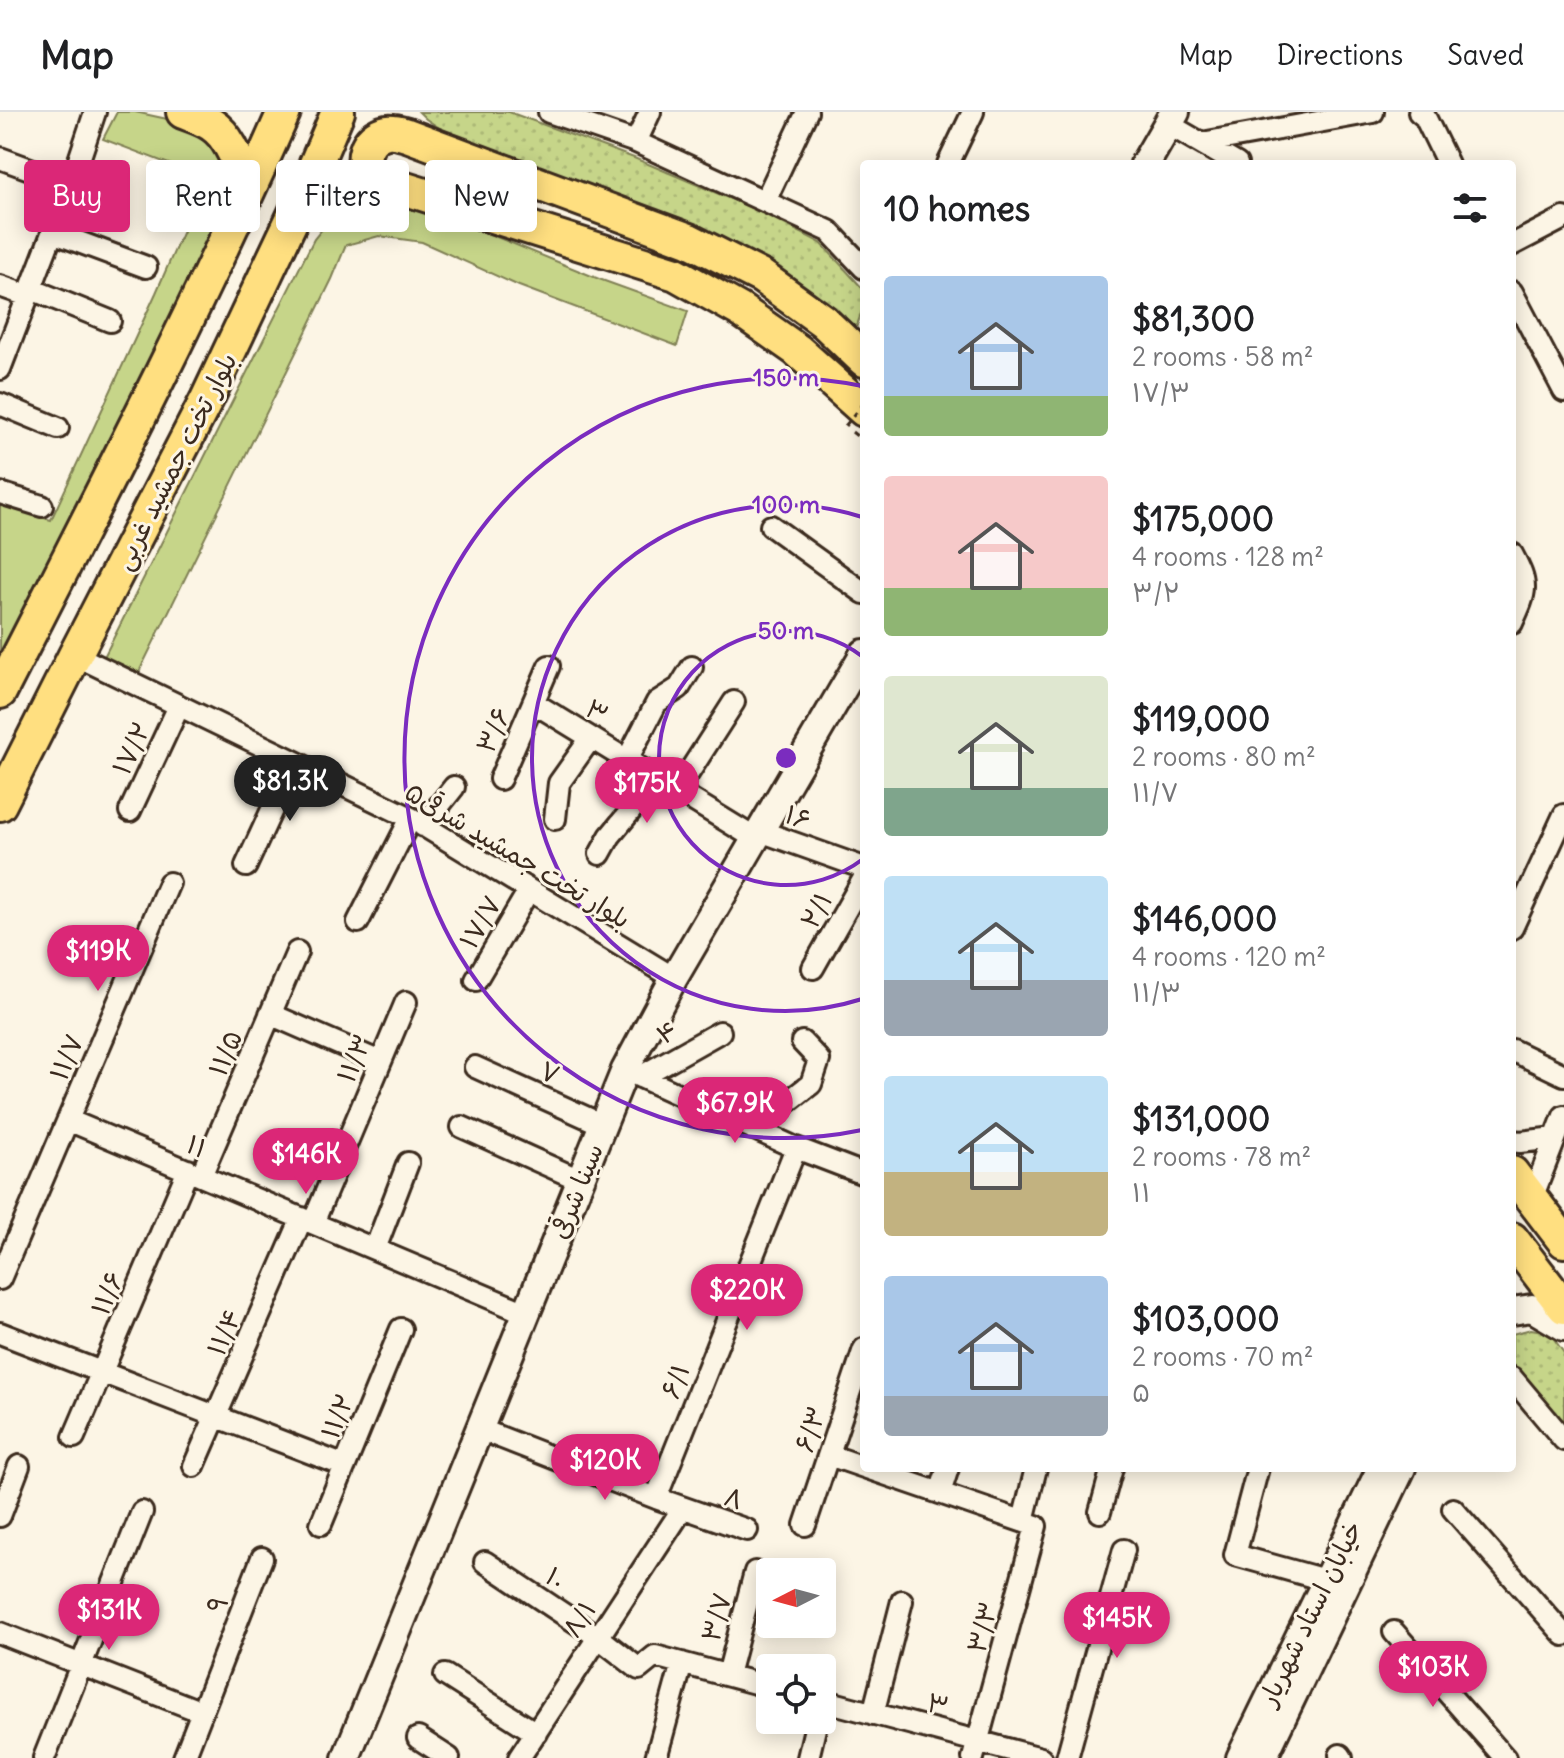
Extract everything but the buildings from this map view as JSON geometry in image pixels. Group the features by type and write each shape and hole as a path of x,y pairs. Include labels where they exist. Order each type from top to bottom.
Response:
{"main road":[{"path":"183,112 220,130 235,160"},
{"path":"193,112 227,117 235,112"},
{"name":"بلوار تخت جمشید غربی","path":"318,160 338,112"},
{"path":"405,112 431,144"},
{"path":"1147,160 1172,118"},
{"name":"بلوار تخت جمشید غربی","path":"260,166 281,119"},
{"path":"363,160 372,140 391,131 689,240 762,277 860,351"},
{"path":"409,191 676,274 740,310 797,350 855,418"},
{"name":"بلوار تخت جمشید غربی","path":"0,692 230,232"},
{"name":"بلوار تخت جمشید غربی","path":"0,804 207,399 286,232"},
{"path":"74,547 118,572"},
{"path":"1516,1178 1564,1241"},
{"path":"1516,1244 1564,1307"}],"street":[{"path":"79,160 95,112"},
{"path":"549,112 636,142 829,231 860,264"},
{"path":"636,142 650,112"},
{"path":"765,201 807,112"},
{"path":"950,160 973,112"},
{"path":"1202,143 1373,112"},
{"path":"1419,112 1425,117 1446,160"},
{"path":"1172,118 1202,143 1230,160"},
{"path":"0,158 24,167"},
{"path":"1516,243 1564,218"},
{"path":"0,369 52,232 146,267"},
{"path":"0,286 29,292 110,321"},
{"path":"1516,300 1564,391"},
{"path":"0,404 58,428"},
{"path":"0,493 42,506"},
{"path":"771,526 860,590"},
{"path":"1516,562 1526,588 1516,613"},
{"name":"بلوار تخت جمشید شرقی۵","path":"75,655 417,822 674,978"},
{"name":"سینا شرقی","path":"346,1758 603,1125 632,1073 674,978 860,660"},
{"name":"۳/۶","path":"500,779 549,666"},
{"path":"627,760 657,702 679,688 692,667"},
{"path":"677,791 734,702"},
{"name":"۳","path":"534,703 677,791 758,835"},
{"name":"۱۷/۲","path":"130,811 179,706"},
{"path":"555,819 559,783 591,738"},
{"path":"246,866 294,762"},
{"path":"600,854 610,836 638,802 650,774"},
{"path":"358,922 417,822 454,787"},
{"path":"1516,919 1564,815"},
{"name":"۱۶","path":"758,835 860,864"},
{"name":"۲/۱","path":"813,968 860,869"},
{"name":"۱۱/۷","path":"0,1279 169,883"},
{"name":"۱۷/۷","path":"476,980 529,890"},
{"name":"۱۱/۵","path":"194,1173 297,952"},
{"name":"۱۱/۳","path":"308,1221 406,1002"},
{"path":"270,1014 380,1062"},
{"name":"۴","path":"632,1073 720,1032"},
{"path":"753,1129 811,1084 819,1060 802,1042"},
{"path":"1516,1052 1564,1075"},
{"name":"۷","path":"475,1067 603,1125"},
{"path":"632,1073 796,1148 860,1172"},
{"path":"1532,1198 1564,1116"},
{"name":"۱۱","path":"68,1120 526,1313"},
{"path":"462,1127 580,1180"},
{"path":"1516,1142 1555,1138"},
{"name":"۶/۱","path":"656,1498 796,1148"},
{"path":"375,1249 408,1163"},
{"name":"۱۱/۶","path":"74,1437 194,1173"},
{"name":"۱۱/۴","path":"194,1466 308,1221"},
{"path":"1516,1310 1532,1308 1564,1327"},
{"name":"۱۱/۲","path":"321,1524 401,1329"},
{"path":"0,1333 345,1466"},
{"name":"۶/۳","path":"805,1525 860,1361"},
{"path":"1516,1383 1564,1440"},
{"name":"۸","path":"479,1429 747,1530"},
{"path":"829,1455 860,1466"},
{"path":"0,1516 19,1466"},
{"path":"877,1472 1029,1523"},
{"path":"940,1493 947,1472"},
{"name":"۳/۳","path":"975,1750 1029,1523 1035,1472"},
{"path":"1100,1512 1111,1472"},
{"path":"1257,1472 1235,1555 1325,1580"},
{"name":"خیابان استاد شهریار","path":"1240,1758 1379,1472"},
{"name":"خیابان استاد شهریار","path":"1263,1758 1400,1472"},
{"name":"۸/۱","path":"519,1758 683,1508"},
{"path":"1453,1509 1564,1635"},
{"path":"44,1758 142,1512"},
{"path":"1067,1758 1124,1550"},
{"name":"۹","path":"184,1758 262,1558"},
{"name":"۱۰","path":"485,1562 598,1637"},
{"name":"۳/۷","path":"728,1675 755,1572"},
{"path":"873,1714 902,1601"},
{"path":"1394,1632 1505,1758"},
{"path":"0,1633 202,1712"},
{"path":"598,1637 639,1669 655,1656 756,1683"},
{"path":"656,1758 682,1663"},
{"path":"445,1675 536,1733"},
{"name":"۳","path":"836,1705 873,1714 975,1750 1041,1758"},
{"path":"808,1758 814,1734"},
{"path":"418,1738 449,1758"}],"green space":[{"path":"117,112 135,112 181,122 208,135 222,160 158,160 103,139"},
{"path":"419,112 509,112 634,158 759,211 821,243 860,286 860,317 855,331 537,177 537,160 502,160 450,135"},
{"path":"409,202 412,202 425,207 425,232 485,232 599,279 688,311 677,346 519,286 422,242 379,236 346,245 139,672 104,657 320,232 409,232"},
{"path":"183,232 212,232 158,358 0,662 0,505 51,520"},
{"path":"1531,1329 1549,1332 1564,1353 1564,1426 1516,1369 1516,1333"}]}
